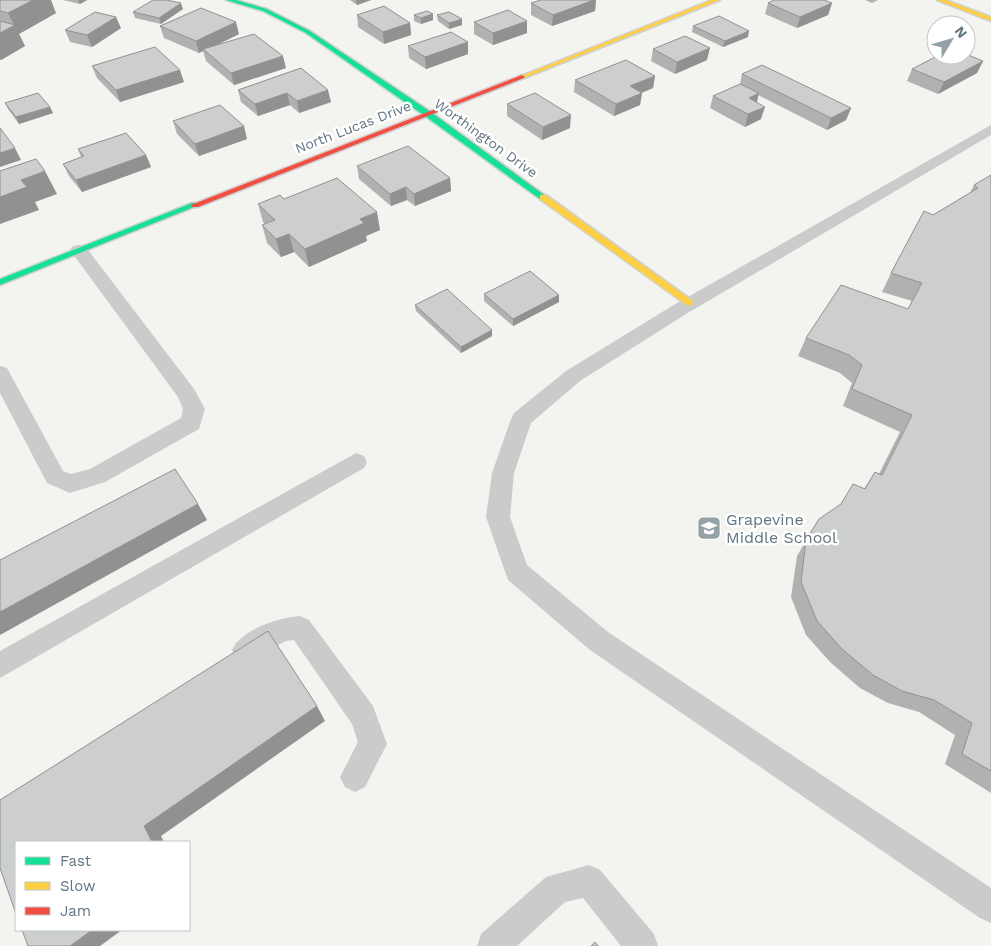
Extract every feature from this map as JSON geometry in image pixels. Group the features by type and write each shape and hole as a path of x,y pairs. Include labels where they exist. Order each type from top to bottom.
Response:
{"street":[{"name":"Worthington Drive","path":"229,0 265,10 308,32 428,114 690,303"},
{"name":"North Lucas Drive","path":"0,282 717,0"},
{"path":"940,0 991,19"}],"lane":[{"path":"991,129 690,303 573,376 522,419 503,473 498,516 517,572 599,641 991,907"},
{"path":"0,373 55,477 70,484 96,476 191,423 194,409 187,394 79,250"},
{"path":"0,665 356,462"},
{"path":"226,662 283,629 300,628 363,716 373,744 355,777"},
{"path":"493,946 557,888 589,881 642,946"}],"building":[{"path":"0,0 33,0 8,13 0,11"},
{"path":"153,0 181,3 159,18 133,12"},
{"path":"541,0 594,0 553,15 531,3"},
{"path":"774,0 824,0 832,3 800,17 768,3"},
{"path":"384,6 410,23 383,32 357,15"},
{"path":"201,8 236,22 196,41 160,26"},
{"path":"508,10 527,21 493,33 474,22"},
{"path":"427,11 433,14 421,18 414,15"},
{"path":"95,12 116,17 87,35 65,30"},
{"path":"449,12 462,19 449,23 437,15"},
{"path":"719,16 749,31 725,41 693,26"},
{"path":"0,21 15,25 0,33"},
{"path":"451,32 468,42 425,57 408,46"},
{"path":"254,34 283,56 231,73 203,49"},
{"path":"685,36 710,48 677,62 653,49"},
{"path":"155,47 180,70 116,90 92,66"},
{"path":"976,58 983,61 976,65"},
{"path":"626,60 655,76 630,86 642,93 616,104 575,80"},
{"path":"926,62 926,65 976,65 944,82 912,69"},
{"path":"762,65 851,108 831,118 742,74"},
{"path":"301,68 328,90 297,101 287,93 255,104 238,90"},
{"path":"740,84 759,93 749,98 765,107 748,114 713,96"},
{"path":"38,93 50,107 16,117 5,103"},
{"path":"535,93 571,115 543,127 507,104"},
{"path":"220,105 244,126 195,144 173,121"},
{"path":"0,128 15,148 0,153"},
{"path":"126,133 146,155 76,180 63,164 84,156 78,149"},
{"path":"408,146 450,178 414,194 406,187 390,194 357,166"},
{"path":"36,159 45,171 21,180 27,187 0,197 0,171"},
{"name":"Grapevine Middle School","path":"991,175 991,771 962,754 972,723 934,700 902,691 873,675 842,649 817,621 801,582 806,540 819,519 841,504 853,484 865,489 875,472 882,475 912,415 852,389 862,365 849,355 806,338 841,285 908,309 922,283 891,273 924,211 933,215 978,188 974,185"},
{"path":"337,178 377,212 360,219 364,223 305,249 289,234 276,239 262,225 275,220 258,204 280,195 284,199"},
{"path":"530,271 559,295 513,319 484,294"},
{"path":"447,289 492,330 461,347 415,305"},
{"path":"175,469 198,504 0,612 0,560"},
{"path":"268,631 317,706 144,826 152,841 15,841 15,911 0,868 0,800"},
{"path":"22,931 91,931 70,946 28,946"}],"traffic: fast":[{"path":"229,0 265,10 308,32 428,114 543,197"},
{"path":"0,282 195,205"}],"traffic: slow":[{"path":"522,77 717,0"},
{"path":"940,0 991,19"},
{"path":"543,197 690,303"}],"traffic: jam":[{"path":"195,205 522,77"}],"place":[{"name":"Grapevine Middle School","path":"709,528"}]}
